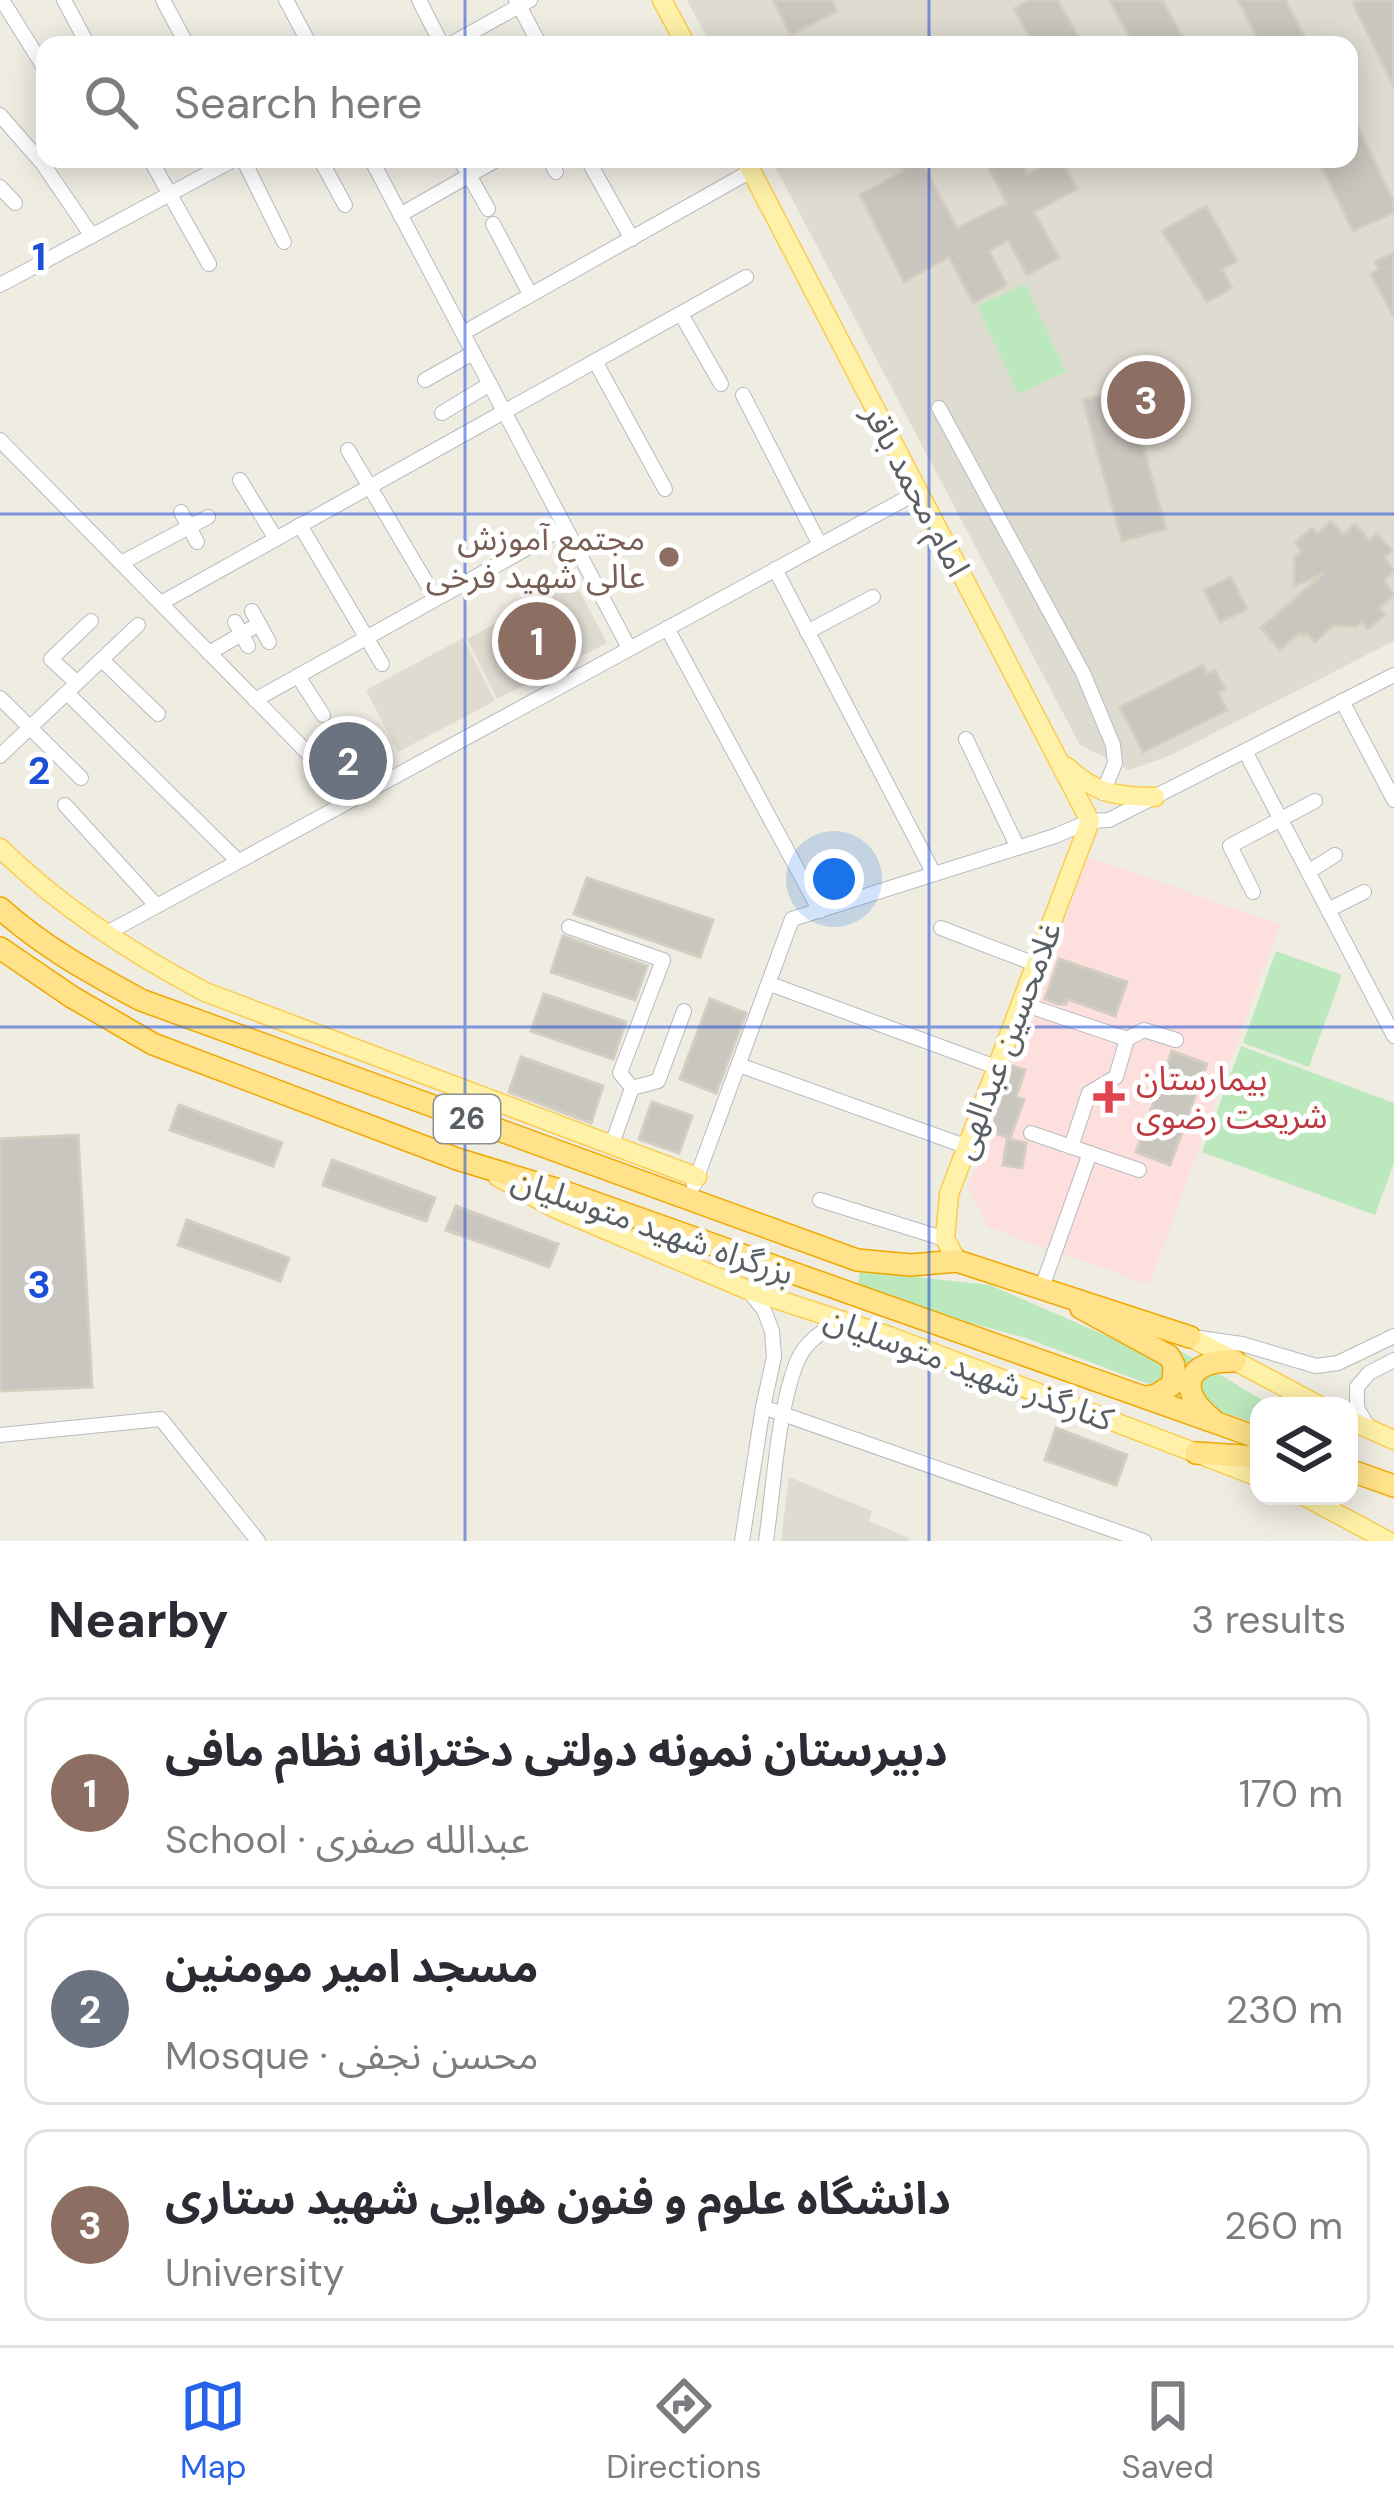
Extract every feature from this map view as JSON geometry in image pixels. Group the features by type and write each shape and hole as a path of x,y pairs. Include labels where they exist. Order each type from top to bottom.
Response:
{"highway":[{"name":"بزرگراه شهید متوسلیان","path":"0,908 61,956 141,1000 688,1201 856,1260 911,1265 957,1261 1190,1337"},
{"name":"بزرگراه شهید متوسلیان","path":"0,948 153,1044 483,1168 559,1190 1250,1435"},
{"path":"1071,1301 1169,1356 1174,1365 1173,1384 1146,1397"},
{"path":"1216,1423 1196,1407 1190,1392 1192,1376 1201,1365 1235,1361"},
{"path":"1196,1453 1250,1456"},
{"path":"1358,1473 1394,1486"}],"main road":[{"path":"662,0 681,36"},
{"name":"امام محمد باقر","path":"750,168 1090,821"},
{"path":"1056,757 1084,783 1103,793 1155,797"},
{"name":"غلامحسین عبدالهی","path":"945,1239 949,1194 965,1146 1090,821"},
{"path":"0,848 27,874 152,964 235,1005 697,1177"},
{"name":"کنارگذر شهید متوسلیان","path":"483,1168 554,1208 748,1290 890,1336 1250,1474"},
{"path":"945,1239 957,1261"},
{"path":"1190,1337 1303,1397"},
{"path":"1358,1425 1394,1440"},
{"path":"1321,1505 1388,1541"}],"street":[{"path":"2,0 36,54"},
{"path":"64,0 83,36"},
{"path":"163,0 182,36"},
{"path":"286,0 305,36"},
{"path":"418,0 440,36"},
{"path":"461,36 522,2 536,36"},
{"path":"0,115 36,155"},
{"path":"47,168 92,236"},
{"path":"155,168 209,264"},
{"path":"1,282 221,168"},
{"path":"244,168 284,242"},
{"path":"325,168 345,205"},
{"path":"375,168 629,648"},
{"path":"465,168 530,294"},
{"path":"400,215 483,168"},
{"path":"593,168 632,239"},
{"path":"463,333 632,239 743,168"},
{"path":"0,187 15,203"},
{"path":"161,603 746,277"},
{"path":"681,314 721,384"},
{"path":"425,380 473,353"},
{"path":"595,361 665,489"},
{"path":"442,413 490,384"},
{"path":"743,395 820,545"},
{"path":"939,408 1083,673 1113,746 1115,763 1103,793"},
{"path":"0,440 352,798"},
{"path":"348,450 436,599"},
{"path":"239,480 276,539"},
{"path":"107,933 918,492"},
{"path":"122,563 185,520 208,517"},
{"path":"185,520 197,542"},
{"path":"301,525 382,664"},
{"path":"255,700 565,527"},
{"path":"775,569 934,874"},
{"path":"807,632 872,597"},
{"path":"209,653 241,634 255,618 269,642"},
{"path":"91,621 51,659 72,688 237,860"},
{"path":"0,756 138,625"},
{"path":"667,628 820,911"},
{"path":"102,660 158,714"},
{"path":"688,1201 792,920 1090,821 1109,820 1394,675"},
{"path":"298,676 323,715"},
{"path":"0,698 81,778"},
{"path":"1342,701 1394,800"},
{"path":"966,739 1018,848"},
{"path":"1245,751 1328,910 1387,1006 1394,1036"},
{"path":"1253,892 1230,846 1315,801"},
{"path":"65,805 155,904"},
{"path":"1308,872 1335,855"},
{"path":"1328,910 1364,892"},
{"path":"569,927 663,960 620,1073 632,1088"},
{"path":"941,928 1035,964"},
{"path":"770,984 996,1067"},
{"path":"1020,1003 1127,1039"},
{"path":"632,1088 658,1081 684,1011"},
{"path":"1071,1147 1089,1093 1115,1077 1127,1039 1144,1030 1176,1040"},
{"path":"739,1065 965,1146"},
{"path":"612,1144 632,1088"},
{"path":"1031,1133 1139,1170"},
{"path":"1041,1290 1090,1154"},
{"path":"820,1200 945,1239"},
{"path":"742,1541 774,1357 764,1310 748,1290"},
{"path":"766,1541 797,1360 816,1336 844,1322"},
{"path":"1190,1337 1242,1344 1316,1366 1338,1363 1394,1336"},
{"path":"1372,1432 1358,1408 1357,1388 1369,1373 1394,1360"},
{"path":"763,1407 1144,1541"},
{"path":"0,1435 161,1419 258,1541"}],"shaded area":[{"path":"687,0 1394,0 1394,641 1169,756 1129,770 1080,745 776,168 1358,168 1358,36 706,36"},
{"path":"574,581 607,643 497,699 467,639"},
{"path":"463,638 495,701 398,752 366,690"},
{"name":"بیمارستان شریعت رضوی","path":"1088,857 1280,924 1149,1285 989,1228 968,1188"},
{"path":"789,1477 872,1511 869,1521 908,1541 781,1541"}],"green space":[{"path":"1025,284 1066,372 1018,394 977,306"},
{"path":"1276,951 1342,975 1309,1067 1243,1043"},
{"path":"1241,1046 1394,1103 1394,1163 1375,1215 1202,1152"},
{"path":"860,1271 990,1285 1163,1361 1169,1377 1154,1386 1023,1337 955,1319 858,1285"},
{"path":"1110,1322 1171,1345 1257,1397 1250,1397 1250,1421 1168,1395 1185,1382"}],"building":[{"path":"773,0 831,0 837,11 791,35"},
{"path":"1030,0 1057,0 1078,36 1029,36 1014,9"},
{"path":"1109,0 1162,0 1182,36 1129,36"},
{"path":"1238,0 1285,0 1304,36 1256,36"},
{"path":"1394,0 1394,87 1353,3"},
{"path":"1358,128 1394,202 1394,212 1353,231 1322,168 1358,168"},
{"path":"925,168 957,228 1007,203 989,168 1024,168 1027,174 1041,168 1066,168 1077,189 1034,212 1059,258 1027,275 1008,240 989,251 1007,285 973,303 949,257 904,282 860,195 904,171"},
{"path":"1206,206 1237,261 1222,269 1232,288 1207,302 1162,231"},
{"path":"1394,252 1394,317 1371,274 1379,269 1375,262"},
{"path":"1127,388 1166,529 1122,541 1083,400"},
{"path":"1331,521 1343,535 1355,524 1370,541 1377,534 1392,550 1384,557 1394,571 1384,580 1394,595 1379,608 1385,615 1368,629 1362,622 1356,627 1334,625 1315,642 1300,632 1280,650 1261,628 1323,574 1294,586 1295,557 1302,551 1295,543 1312,528 1317,534"},
{"path":"1231,577 1247,609 1220,622 1204,590"},
{"path":"1203,665 1207,674 1215,670 1225,689 1218,693 1227,710 1143,752 1120,707"},
{"path":"587,878 713,920 700,957 574,914"},
{"path":"563,936 647,966 635,1000 551,972"},
{"path":"1059,959 1127,982 1115,1016 1067,999 1066,1004 1058,1004 1045,999"},
{"path":"544,994 626,1022 613,1059 531,1031"},
{"path":"710,999 746,1013 716,1093 680,1079"},
{"path":"1172,1051 1207,1064 1170,1165 1136,1152"},
{"path":"521,1057 603,1086 591,1123 509,1092"},
{"path":"1013,1066 1025,1070 1016,1097 1024,1100 1010,1138 989,1131"},
{"path":"652,1102 692,1116 679,1153 639,1139"},
{"path":"179,1105 282,1143 273,1166 170,1130"},
{"path":"78,1135 92,1387 0,1391 0,1139"},
{"path":"1007,1139 1026,1143 1022,1168 1003,1165"},
{"path":"332,1160 435,1198 426,1221 323,1185"},
{"path":"456,1206 558,1244 549,1267 446,1230"},
{"path":"187,1220 289,1258 280,1281 178,1245"},
{"path":"1056,1428 1127,1455 1116,1485 1045,1460"}],"place":[{"name":"دانشگاه علوم و فنون هوایی شهید ستاری","path":"1146,400"},
{"name":"مجتمع آموزش عالی شهید فرخی","path":"669,557"},
{"name":"دبیرستان نمونه دولتی دخترانه نظام مافی","path":"537,641"},
{"name":"مسجد امیر مومنین","path":"348,761"},
{"name":"بیمارستان شریعت رضوی","path":"1109,1097"}]}
